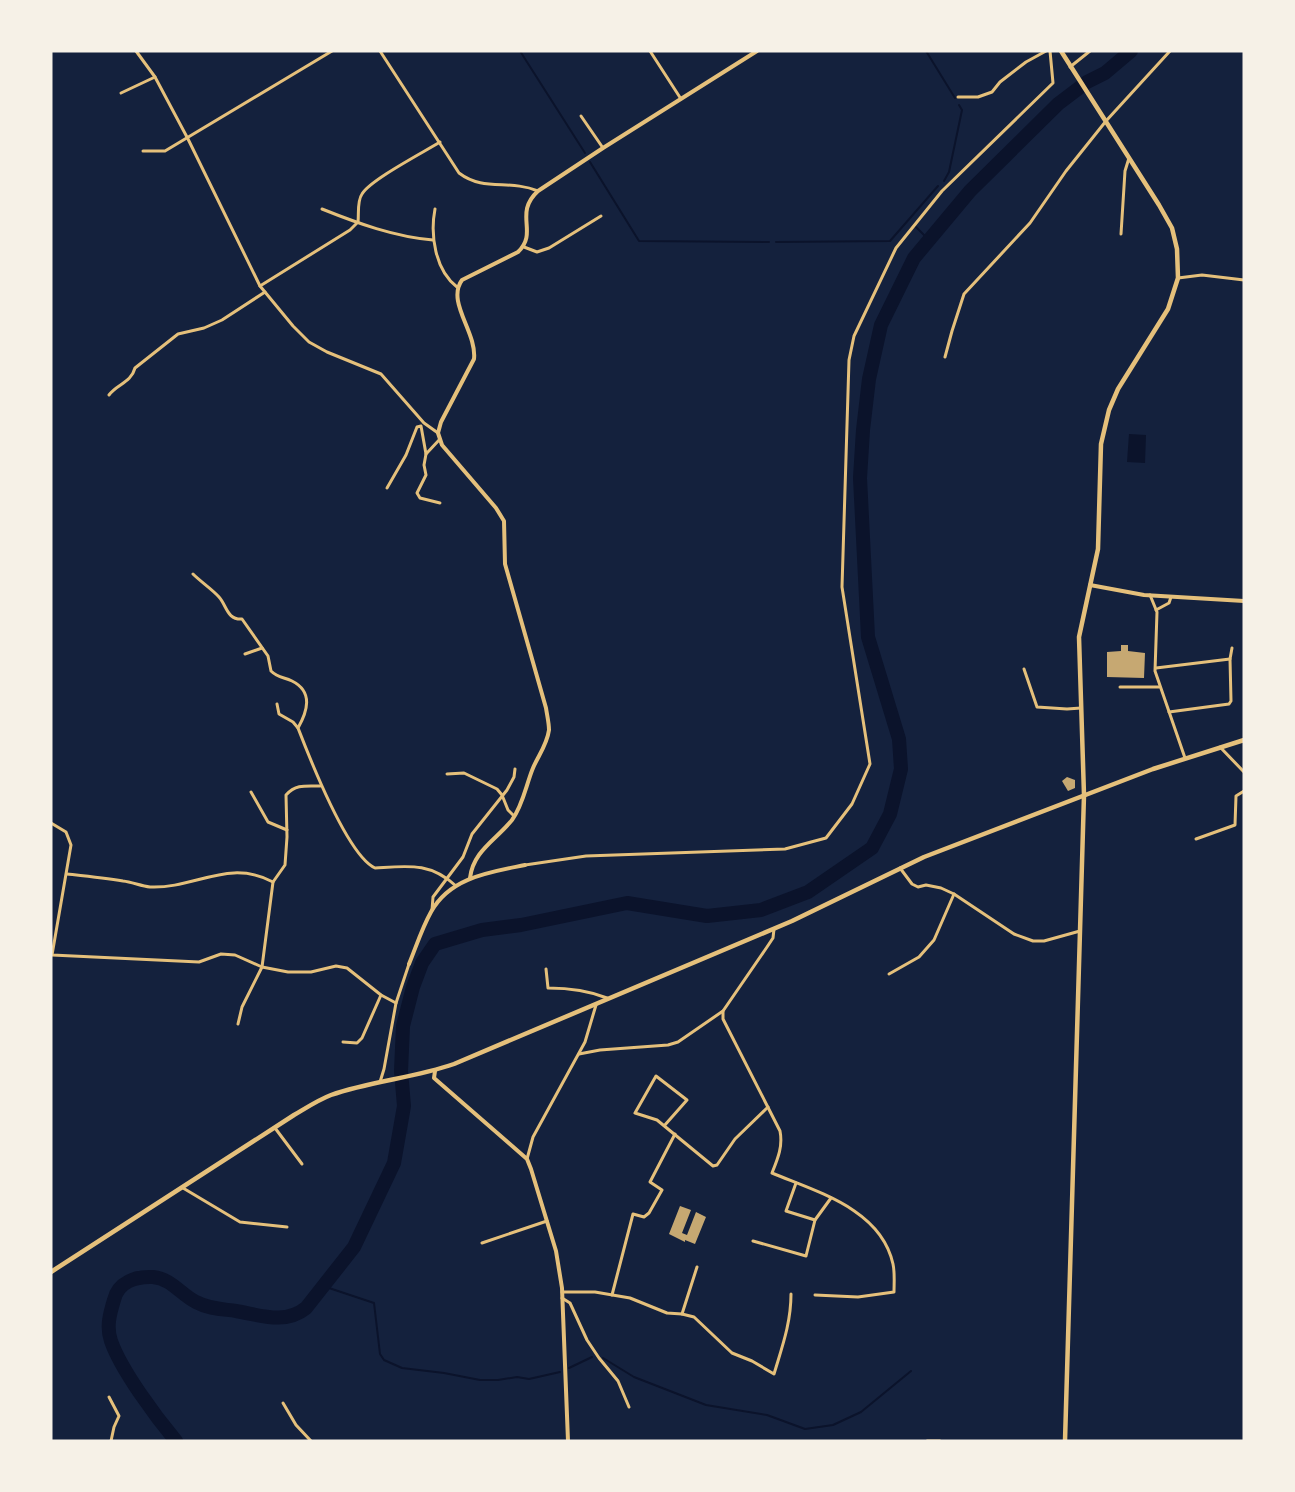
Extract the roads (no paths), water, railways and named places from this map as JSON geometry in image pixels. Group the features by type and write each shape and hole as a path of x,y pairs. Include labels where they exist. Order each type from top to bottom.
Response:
{"main road":[{"path":"1061,51 1172,228 1177,249 1178,278 1168,309 1118,389 1107,418 1101,444 1100,535 1079,637 1084,795 1065,1441"},
{"path":"51,1272 275,1128 329,1096 433,1071 792,921 900,868 963,841 1185,758 1244,740"}],"street":[{"path":"136,51 155,77 188,139 260,286 309,342 327,352 381,374 424,423 438,433"},
{"path":"143,151 165,151 188,139 332,51"},
{"path":"380,51 459,172 469,180 480,184 526,186 538,191"},
{"path":"650,51 681,99"},
{"path":"470,878 476,858 514,816 533,768 546,743 549,728 546,708 505,564 504,521 496,508 442,444 438,433 441,422 474,359 476,349 456,298 457,287 462,280 519,252 524,247 527,241 526,207 530,198 538,191 757,51"},
{"path":"383,1082 396,1003 408,964 432,910 456,886 470,878 525,865 586,856 785,849 826,838 852,804 870,764 842,586 849,360 854,336 902,240 942,191 1053,82 1048,51 1026,62 1000,82 992,92 978,97 957,97"},
{"path":"1072,69 1090,51"},
{"path":"945,357 964,294 1030,223 1066,171 1106,122 1170,51"},
{"path":"121,93 155,77"},
{"path":"581,116 603,148"},
{"path":"260,286 350,230 358,222 362,192 391,171 440,142"},
{"path":"1121,234 1128,158"},
{"path":"322,209 410,238 433,240"},
{"path":"435,209 432,226 433,240 448,280 457,287"},
{"path":"524,247 537,252 549,248 601,216"},
{"path":"1178,278 1202,275 1244,280"},
{"path":"109,395 133,376 135,368 178,334 204,328 222,320 265,292"},
{"path":"387,488 406,455 417,427 421,426 426,454 424,465 426,475 417,493 420,498 440,503"},
{"path":"426,454 440,439"},
{"path":"193,574 219,597 229,615 242,619 247,624 268,656 271,671 281,679 299,685 305,696 307,713 298,729"},
{"path":"1090,585 1150,596 1244,601"},
{"path":"1150,596 1156,610 1156,668 1160,687 1185,758"},
{"path":"1156,610 1169,603 1171,597"},
{"path":"245,654 262,648"},
{"path":"1169,712 1229,704 1232,701 1230,659 1232,648"},
{"path":"1156,668 1230,659"},
{"path":"1024,669 1037,707 1081,708"},
{"path":"1119,687 1160,687"},
{"path":"277,704 279,714 293,722 298,729 320,786 352,845 368,865 375,868 424,867 448,878 456,886"},
{"path":"1220,747 1244,771"},
{"path":"432,910 432,900 463,857 472,834 507,790 514,777 515,769"},
{"path":"447,774 464,773 497,789 508,810 514,816"},
{"path":"238,1024 242,1008 262,967 273,882 285,865 286,795 293,788 300,786 320,786"},
{"path":"1196,838 1235,825 1236,796 1244,791"},
{"path":"251,792 268,822 286,830"},
{"path":"51,823 66,832 71,845 52,956 199,962 221,954 235,955 262,967 288,972 311,972 336,966 348,968 381,995 396,1003"},
{"path":"900,868 912,884 918,887 926,885 941,888 954,894 1014,934 1044,941 1080,931"},
{"path":"66,874 126,881 148,887 165,886 228,873 249,872 273,882"},
{"path":"890,974 919,957 934,940 954,894"},
{"path":"578,1054 678,1042 723,1011 768,947 773,938 774,927"},
{"path":"546,969 548,988 584,991 609,999"},
{"path":"343,1042 357,1043 362,1038 381,995"},
{"path":"527,1159 533,1137 585,1042 596,1004"},
{"path":"723,1011 723,1019 780,1131 782,1141 772,1173 858,1212 883,1240 893,1266 894,1292 858,1297 815,1295"},
{"path":"433,1071 434,1078 527,1159 556,1251 562,1292 568,1441"},
{"path":"664,1126 687,1100 656,1076 635,1113 657,1120 664,1126 675,1134 713,1166 717,1165 735,1139 768,1107"},
{"path":"275,1128 302,1164"},
{"path":"612,1295 633,1214 644,1217 649,1213 662,1190 650,1182 675,1134"},
{"path":"796,1183 786,1211 816,1220"},
{"path":"183,1188 240,1222 287,1227"},
{"path":"753,1241 806,1256 816,1220 831,1198"},
{"path":"482,1243 547,1221"},
{"path":"682,1314 697,1267"},
{"path":"562,1292 595,1292 612,1295 630,1299 668,1314 694,1317 732,1353 774,1374 791,1314 791,1294"},
{"path":"562,1298 570,1303 598,1358 618,1381 629,1407"},
{"path":"110,1397 119,1416 111,1441"},
{"path":"283,1403 296,1425 311,1441"},
{"path":"927,1441 940,1441"}],"water":[{"path":"1129,434 1146,435 1145,463 1127,462"}],"waterway":[{"path":"520,51 585,153"},
{"path":"926,51 955,98"},
{"path":"176,1441 131,1379 111,1341 109,1320 116,1294 129,1281 153,1277 171,1284 190,1299 211,1307 272,1317 290,1316 306,1308 354,1247 394,1163 404,1106 401,1071 403,1026 422,963 435,944 482,930 521,925 627,903 707,916 761,910 808,892 872,848 890,814 901,769 899,739 868,637 860,478 869,379 881,325 914,258 970,191 1058,104 1087,82 1105,73 1131,51"},
{"path":"944,181 949,172 962,110 959,105"},
{"path":"590,162 639,241 769,242"},
{"path":"776,242 890,241 938,186"},
{"path":"916,227 929,240"},
{"path":"323,1286 374,1303 380,1354 384,1360 402,1368 480,1380 517,1377 529,1379 560,1372"},
{"path":"569,1368 592,1357"},
{"path":"603,1358 634,1377 706,1405 767,1415 805,1429 833,1425 861,1412 911,1371"}]}
